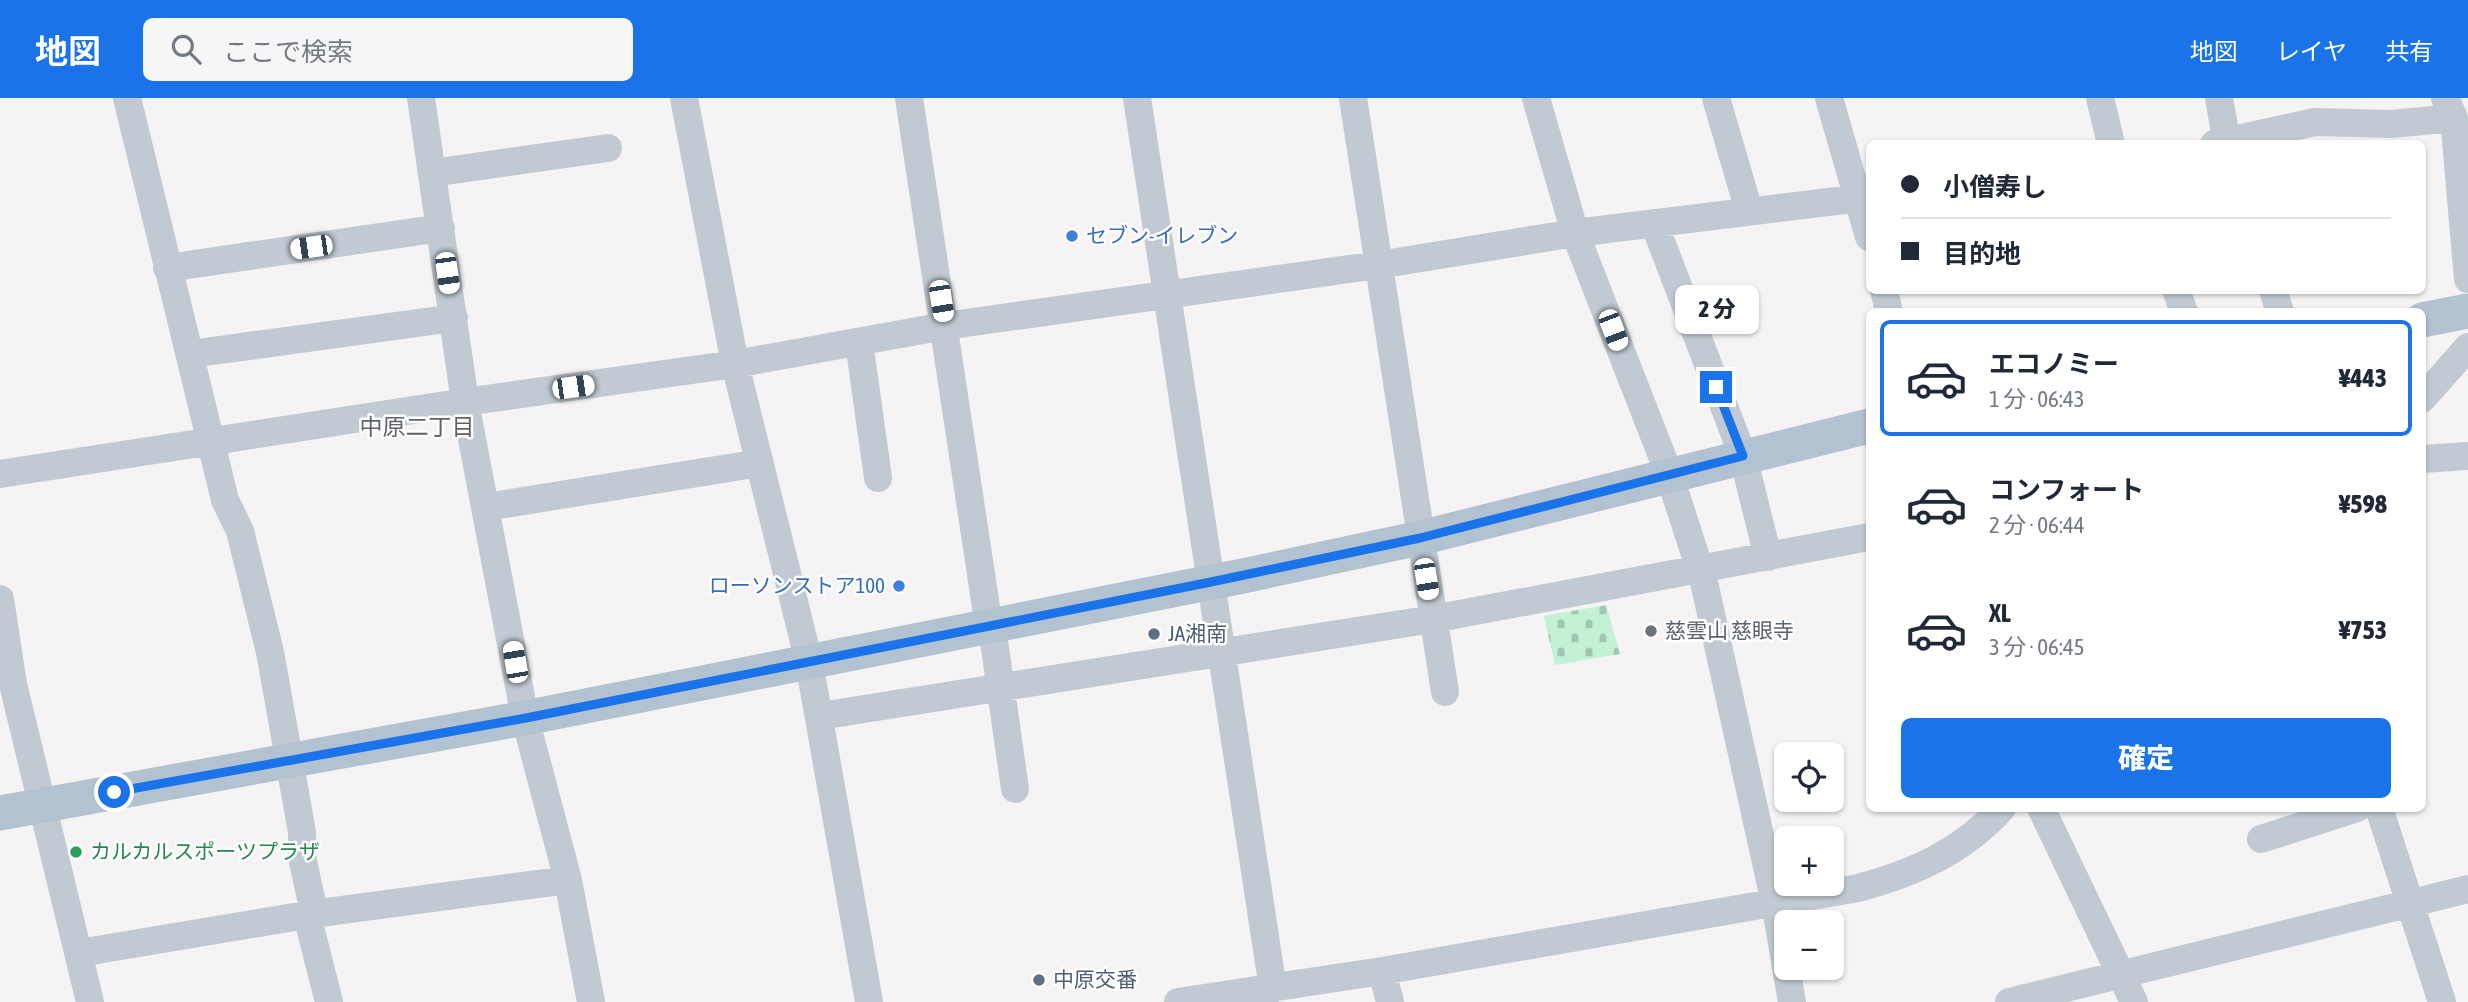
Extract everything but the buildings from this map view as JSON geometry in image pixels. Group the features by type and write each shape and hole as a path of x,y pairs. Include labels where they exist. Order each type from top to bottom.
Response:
{"main road":[{"path":"2426,319 2468,311"},
{"path":"0,813 526,718 1211,582 1420,538 1866,427"}],"street":[{"path":"127,98 225,500 240,531 270,652 290,762 312,914 310,927 329,1002"},
{"path":"421,98 465,402 526,718 568,880 592,1002"},
{"path":"684,98 735,364 809,662 869,1002"},
{"path":"909,98 1015,789"},
{"path":"1137,98 1273,989"},
{"path":"1353,98 1445,692"},
{"path":"1536,98 1575,233 1669,474 1699,571 1775,904 1792,1002"},
{"path":"1716,98 1749,211"},
{"path":"0,474 465,402 735,364 945,326 1378,265 1575,233 1864,197 1829,98"},
{"path":"2100,98 2110,140"},
{"path":"2219,98 2223,140"},
{"path":"2232,140 2315,122 2391,124 2449,108 2468,279"},
{"path":"432,173 608,148"},
{"path":"1654,223 1743,456 1768,557"},
{"path":"167,268 441,228"},
{"path":"190,354 454,318"},
{"path":"859,342 878,478"},
{"path":"2426,368 2468,347"},
{"path":"2426,394 2468,347"},
{"path":"2426,459 2468,456"},
{"path":"486,507 760,463"},
{"path":"820,716 1433,619 1866,538"},
{"path":"0,598 13,684 90,1002"},
{"path":"1178,1002 1382,971 1858,888 1919,869 1950,853 1997,812"},
{"path":"2043,812 2134,1002"},
{"path":"2261,839 2345,812"},
{"path":"2380,812 2442,1002"},
{"path":"79,953 312,914 568,880"},
{"path":"2009,1002 2468,889"},
{"path":"1382,971 1390,1002"}],"green space":[{"path":"1606,605 1620,654 1555,665 1544,616"}],"place":[{"name":"セブン-イレブン","path":"1072,236"},
{"name":"ローソンストア100","path":"899,586"},
{"name":"慈雲山 慈眼寺","path":"1651,631"},
{"name":"JA湘南","path":"1154,634"},
{"name":"カルカルスポーツプラザ","path":"76,852"},
{"name":"中原交番","path":"1039,980"}],"district":[{"name":"中原二丁目","path":"417,427"}],"route":[{"path":"114,792 526,718 1211,582 1420,538 1743,456 1716,387"}]}
